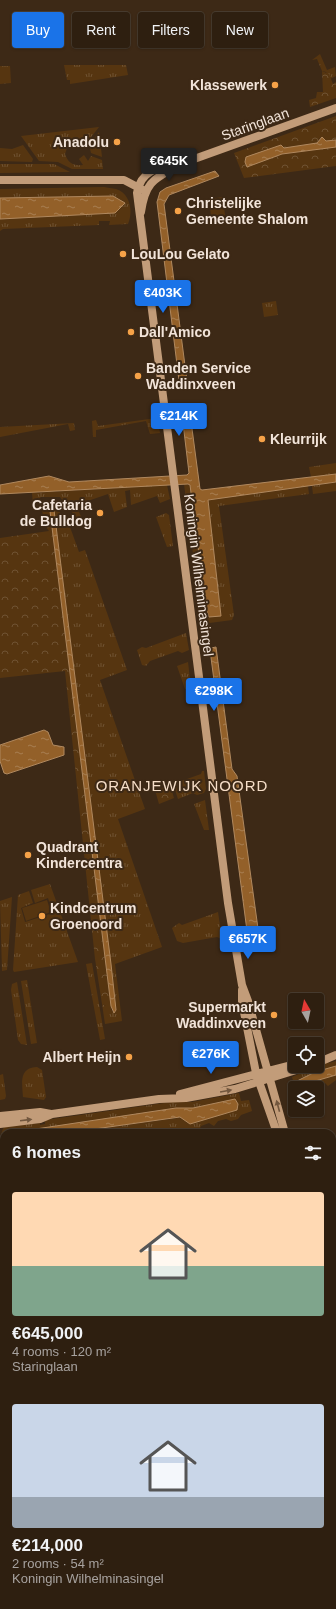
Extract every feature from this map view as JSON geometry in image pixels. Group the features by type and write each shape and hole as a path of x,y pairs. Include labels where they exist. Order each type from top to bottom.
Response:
{"street":[{"name":"Staringlaan","path":"142,189 140,180 147,173 163,167 183,163 336,108"},
{"path":"0,180 114,179 124,180 142,189"},
{"name":"Koningin Wilhelminasingel","path":"142,189 137,200 141,216 227,897 242,985"},
{"path":"242,985 268,1070 284,1129"},
{"path":"242,985 242,1002 256,1073 276,1129"},
{"path":"324,1057 336,1054"},
{"path":"324,1060 336,1054"},
{"path":"159,1099 288,1066"},
{"path":"0,1124 40,1118 52,1114 159,1099 186,1098 235,1089 290,1073"},
{"path":"0,1116 40,1112 52,1114"}],"green space":[{"path":"320,54 327,70 335,67 336,76 330,79 326,72 322,71 317,59 312,60"},
{"path":"64,65 126,65 128,75 70,84 70,80 67,80"},
{"path":"0,66 10,66 11,83 0,84"},
{"path":"322,71 329,74 333,84 336,82 336,98 310,107 309,100 316,98 317,92 323,92"},
{"path":"336,116 336,140 326,141 320,138 317,143 284,148 281,145 247,167 282,154 336,147 336,166 244,178 234,153"},
{"path":"99,127 88,141 79,139 69,142 65,154 69,162 76,165 83,165 79,159 84,155 88,161 91,156 102,160 103,169 72,169 58,162 39,161 21,136"},
{"path":"99,132 102,157 91,153 89,144"},
{"path":"23,145 33,159 32,162 0,161 0,148 12,149"},
{"path":"0,164 54,164 70,172 0,173"},
{"path":"104,187 121,191 128,199 130,204 130,219 128,224 109,225 110,221 99,221 99,225 3,229 0,231 0,219 115,213 113,196 0,198 0,189"},
{"path":"223,197 226,224 212,226 209,199"},
{"path":"276,301 278,315 264,317 262,303"},
{"path":"157,418 160,433 150,434 146,421 96,430 96,437 93,437 92,421 96,420 98,426"},
{"path":"74,423 75,430 70,431 68,424 0,437 0,427"},
{"path":"336,463 336,474 311,477 309,467"},
{"path":"336,482 336,491 313,494 312,486"},
{"path":"184,484 190,485 206,609 208,500 308,486 309,494 219,506 234,615 232,620 202,624"},
{"path":"167,485 170,499 160,503 157,496 131,505 130,490 125,491 127,507 114,512 108,494 76,505 83,521 80,522 60,497 41,497 33,504 32,493"},
{"path":"49,507 111,1006 102,1004 95,959 65,671 0,678 0,538 49,531 44,525 42,508"},
{"path":"56,507 70,527 79,552 85,550 127,670 100,680 145,809 118,819 162,947 115,964 122,1021 105,1024 102,1004 111,1006 112,1011 115,1012 116,1010 54,510"},
{"path":"166,513 169,515 173,546 167,547 156,517"},
{"path":"186,633 189,650 182,653 178,651 150,661 146,666 142,665 137,650"},
{"path":"188,662 191,688 185,689 177,666"},
{"path":"202,771 204,771 206,789 204,793 197,795 193,793 178,799 173,784 201,774"},
{"path":"170,785 174,798 159,804 155,790"},
{"path":"205,800 209,830 204,830 194,804"},
{"path":"50,884 78,962 14,972 18,895 29,891 33,903 21,908 25,922 53,913 48,898 35,903 31,890"},
{"path":"12,897 7,970 2,971 0,901"},
{"path":"47,900 51,912 26,921 22,908"},
{"path":"218,912 222,939 217,937 183,943 177,941 172,928 179,923 182,925"},
{"path":"92,963 105,1039 100,1040 86,964"},
{"path":"27,980 37,1043 31,1044 21,981"},
{"path":"17,982 27,1045 21,1044 18,1040 11,990 12,984"},
{"path":"336,1061 336,1066 324,1069 324,1063"},
{"path":"37,1067 42,1070 46,1097 44,1100 23,1097 22,1081 24,1073 31,1068"},
{"path":"301,1073 313,1073 297,1080 299,1081 293,1081 292,1077"},
{"path":"3,1074 6,1096 5,1099 0,1100 0,1075"},
{"path":"336,1075 336,1080 328,1086 324,1081 315,1081"},
{"path":"239,1093 241,1101 249,1100 252,1111 241,1115 238,1119 231,1121 226,1119 218,1121 214,1126 209,1123 201,1126 200,1129 96,1129 237,1110 238,1104 235,1099 193,1108 176,1108 112,1119 35,1129 3,1129 4,1127 40,1123 40,1125 45,1124 45,1120 171,1102 192,1102"}],"water":[{"path":"322,137 326,141 336,140 336,147 282,154 247,167 245,162 246,157 281,145 284,148 317,143"},
{"path":"215,171 219,176 169,195 164,204 187,381 179,381 157,202 160,192 166,188"},
{"path":"113,196 125,203 115,213 0,219 0,198"},
{"path":"187,415 191,421 200,489 202,490 336,474 336,482 208,500 221,616 209,617 206,609 190,485 0,494 0,485 49,476 69,482 187,475 189,473 183,423 185,416"},
{"path":"52,509 54,510 111,964 116,1010 114,1013 111,1006 50,511"},
{"path":"216,647 232,769 237,776 260,943 259,946 249,946 210,650 211,648"},
{"path":"44,730 48,732 53,745 64,747 64,755 7,774 4,773 0,761 0,745"},
{"path":"336,1066 336,1075 315,1081 297,1081 313,1073 324,1073 324,1069"},
{"path":"235,1099 238,1104 237,1110 190,1124 180,1117 94,1129 36,1129 176,1108 193,1108"}],"place":[{"name":"Klassewerk","path":"275,85"},
{"name":"Anadolu","path":"117,142"},
{"name":"Christelijke Gemeente Shalom","path":"178,211"},
{"name":"LouLou Gelato","path":"123,254"},
{"name":"Dall'Amico","path":"131,332"},
{"name":"Banden Service Waddinxveen","path":"138,376"},
{"name":"Kleurrijk","path":"262,439"},
{"name":"Cafetaria de Bulldog","path":"100,513"},
{"name":"Quadrant Kindercentra","path":"28,855"},
{"name":"Kindcentrum Groenoord","path":"42,916"},
{"name":"Supermarkt Waddinxveen","path":"274,1015"},
{"name":"Albert Heijn","path":"129,1057"}],"district":[{"name":"ORANJEWIJK NOORD","path":"182,786"}]}
